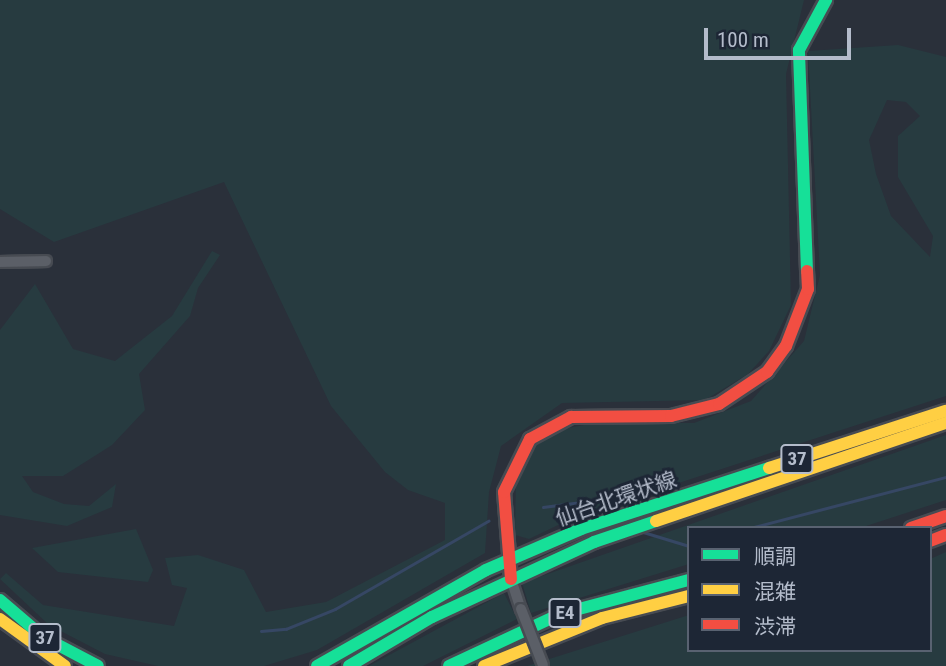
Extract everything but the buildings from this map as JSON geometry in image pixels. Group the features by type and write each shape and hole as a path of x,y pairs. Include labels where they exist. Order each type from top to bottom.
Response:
{"main road":[{"path":"511,579 504,492 530,439 571,417 671,416 719,404 767,372 786,346 808,289 799,50 826,0"},
{"name":"仙台北環状線","path":"317,666 508,561 581,530 946,411"},
{"name":"仙台北環状線","path":"349,666 511,579 594,542 946,423"},
{"path":"917,526 946,516"},
{"name":"E4","path":"449,666 560,614 687,581"},
{"name":"E4","path":"484,666 602,618 687,597"},
{"name":"37","path":"0,600 43,637 98,666"},
{"name":"37","path":"0,619 65,666"}],"street":[{"path":"0,262 46,261"},
{"path":"511,579 544,665"}],"green space":[{"path":"0,0 804,0 786,74 791,305 769,351 748,374 705,400 562,403 501,446 489,492 485,553 317,650 264,666 158,666 105,654 49,625 0,579 6,573 43,605 174,626 187,588 172,585 165,558 198,555 244,570 266,612 326,602 445,540 445,503 408,490 385,472 331,406 224,182 54,242 0,209"},
{"path":"898,45 946,57 946,396 577,516 529,539 515,535 516,473 538,443 557,430 595,423 694,423 751,401 804,341 820,275 808,51","holes":["887,100 906,102 920,116 898,136 898,177 933,236 930,257 891,216 876,174 869,140"]},
{"path":"212,251 220,255 198,288 190,316 139,374 145,410 112,445 63,476 22,476 33,492 64,504 89,506 116,484 112,507 67,526 0,515 0,330 35,284 73,349 115,361 172,316"},
{"path":"946,435 946,500 866,526 687,526 687,565 531,613 522,583"},
{"path":"136,529 153,570 148,582 58,572 32,548"},
{"path":"946,552 946,666 527,666 687,616 687,652 932,652 932,558"},
{"path":"504,593 517,619 423,666 369,666"}],"waterway":[{"path":"758,526 946,477"},
{"path":"543,507 597,500 616,511"},
{"path":"261,631 286,629 335,609 488,521"},
{"path":"640,531 687,545"}],"traffic: fast":[{"path":"807,271 799,50 826,0"},
{"path":"317,666 486,570 581,529 769,468"},
{"path":"349,666 432,617 594,542 656,521"},
{"path":"449,666 560,614 687,581"},
{"path":"0,600 43,637 98,666"}],"traffic: slow":[{"path":"769,468 946,411"},
{"path":"656,521 946,423"},
{"path":"484,666 602,618 687,597"},
{"path":"0,619 65,666"}],"traffic: jam":[{"path":"511,579 504,492 530,439 571,417 671,416 719,404 767,372 786,346 808,289 807,271"},
{"path":"917,526 946,516"},
{"path":"932,540 946,535"}]}
